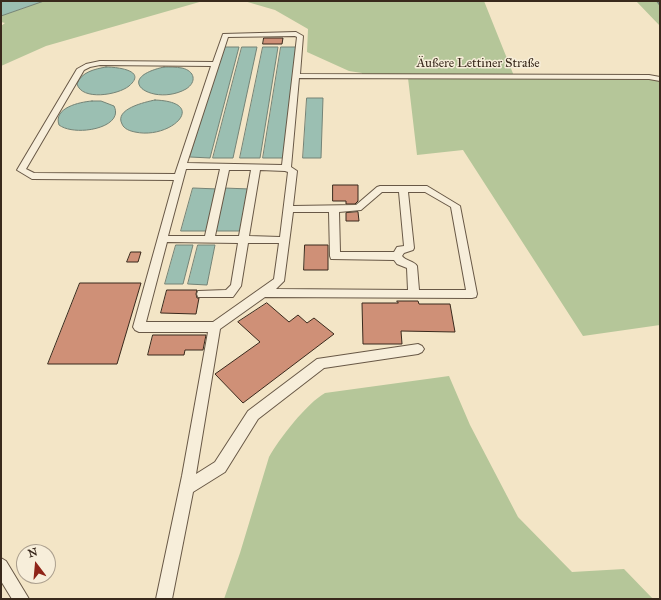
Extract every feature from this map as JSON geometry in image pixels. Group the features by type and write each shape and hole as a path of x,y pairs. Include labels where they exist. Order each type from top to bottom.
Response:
{"street":[{"path":"215,64 100,63 88,65 81,69 21,170 32,176 181,172 225,167 286,168 293,172 279,281 215,327 139,327 181,172 225,35 296,34 300,36 286,168"},
{"name":"Äußere Lettiner Straße","path":"295,76 649,77 660,79"},
{"path":"209,239 225,167"},
{"path":"202,294 229,294 236,286 256,167"},
{"path":"264,292 472,294 455,206 427,189 380,189 358,208 288,209"},
{"path":"398,256 401,250 409,248 403,189"},
{"path":"334,209 335,256 398,256"},
{"path":"163,239 284,240"},
{"path":"398,256 401,261 412,266 414,294"},
{"path":"164,599 187,488 215,327"},
{"path":"187,488 220,466 253,415 321,363 418,349"},
{"path":"1,566 21,599"}],"green space":[{"path":"44,1 203,1 46,46 1,66 1,26 5,23 1,22 1,16"},
{"path":"244,1 484,1 514,76 647,78 660,80 660,325 583,336 463,150 417,155 408,78 362,76 362,73 349,71 307,52 308,29 275,10"},
{"path":"636,1 660,1 660,26"},
{"path":"449,376 470,425 518,517 572,572 624,569 653,599 224,599 240,553 269,457 286,431 310,405 325,393"}],"water":[{"path":"1,1 44,1 1,16"},
{"path":"224,47 239,47 210,158 190,157"},
{"path":"242,47 257,47 233,158 213,158"},
{"path":"263,47 278,47 260,158 240,158"},
{"path":"281,47 297,47 283,158 263,158"},
{"path":"106,67 128,70 135,76 134,81 124,89 109,94 101,95 86,93 80,89 77,84 85,74 93,70"},
{"path":"164,67 186,69 192,74 192,83 186,89 174,94 161,95 151,93 143,89 139,84 140,78 148,72"},
{"path":"307,98 323,98 321,158 303,158"},
{"path":"155,100 171,102 180,107 182,113 179,120 172,126 161,131 148,133 133,132 124,127 121,119 122,114 126,110 144,102"},
{"path":"92,101 101,101 114,106 115,114 112,120 106,125 86,130 76,130 66,129 59,125 58,119 63,110 74,105"},
{"path":"193,188 218,189 208,231 181,231"},
{"path":"224,188 250,189 243,231 215,231"},
{"path":"176,245 193,245 183,284 165,284"},
{"path":"198,245 215,245 207,285 188,284"}],"building":[{"path":"264,38 283,38 282,44 263,44"},
{"path":"333,185 358,185 358,201 355,204 346,204 346,201 333,201"},
{"path":"358,212 359,221 346,221 346,213"},
{"path":"305,245 328,245 328,270 304,270"},
{"path":"131,252 141,252 138,262 127,262"},
{"path":"80,283 141,283 117,364 48,364"},
{"path":"167,290 197,290 197,298 199,298 196,314 161,313"},
{"path":"397,301 418,301 419,304 450,304 455,332 401,331 402,344 363,344 362,303 398,303"},
{"path":"267,303 289,322 298,315 307,323 314,318 334,334 243,403 215,374 260,342 238,322"},
{"path":"153,335 206,335 203,350 185,350 184,355 148,355"}],"waterway":[{"path":"657,1 660,5"}]}
